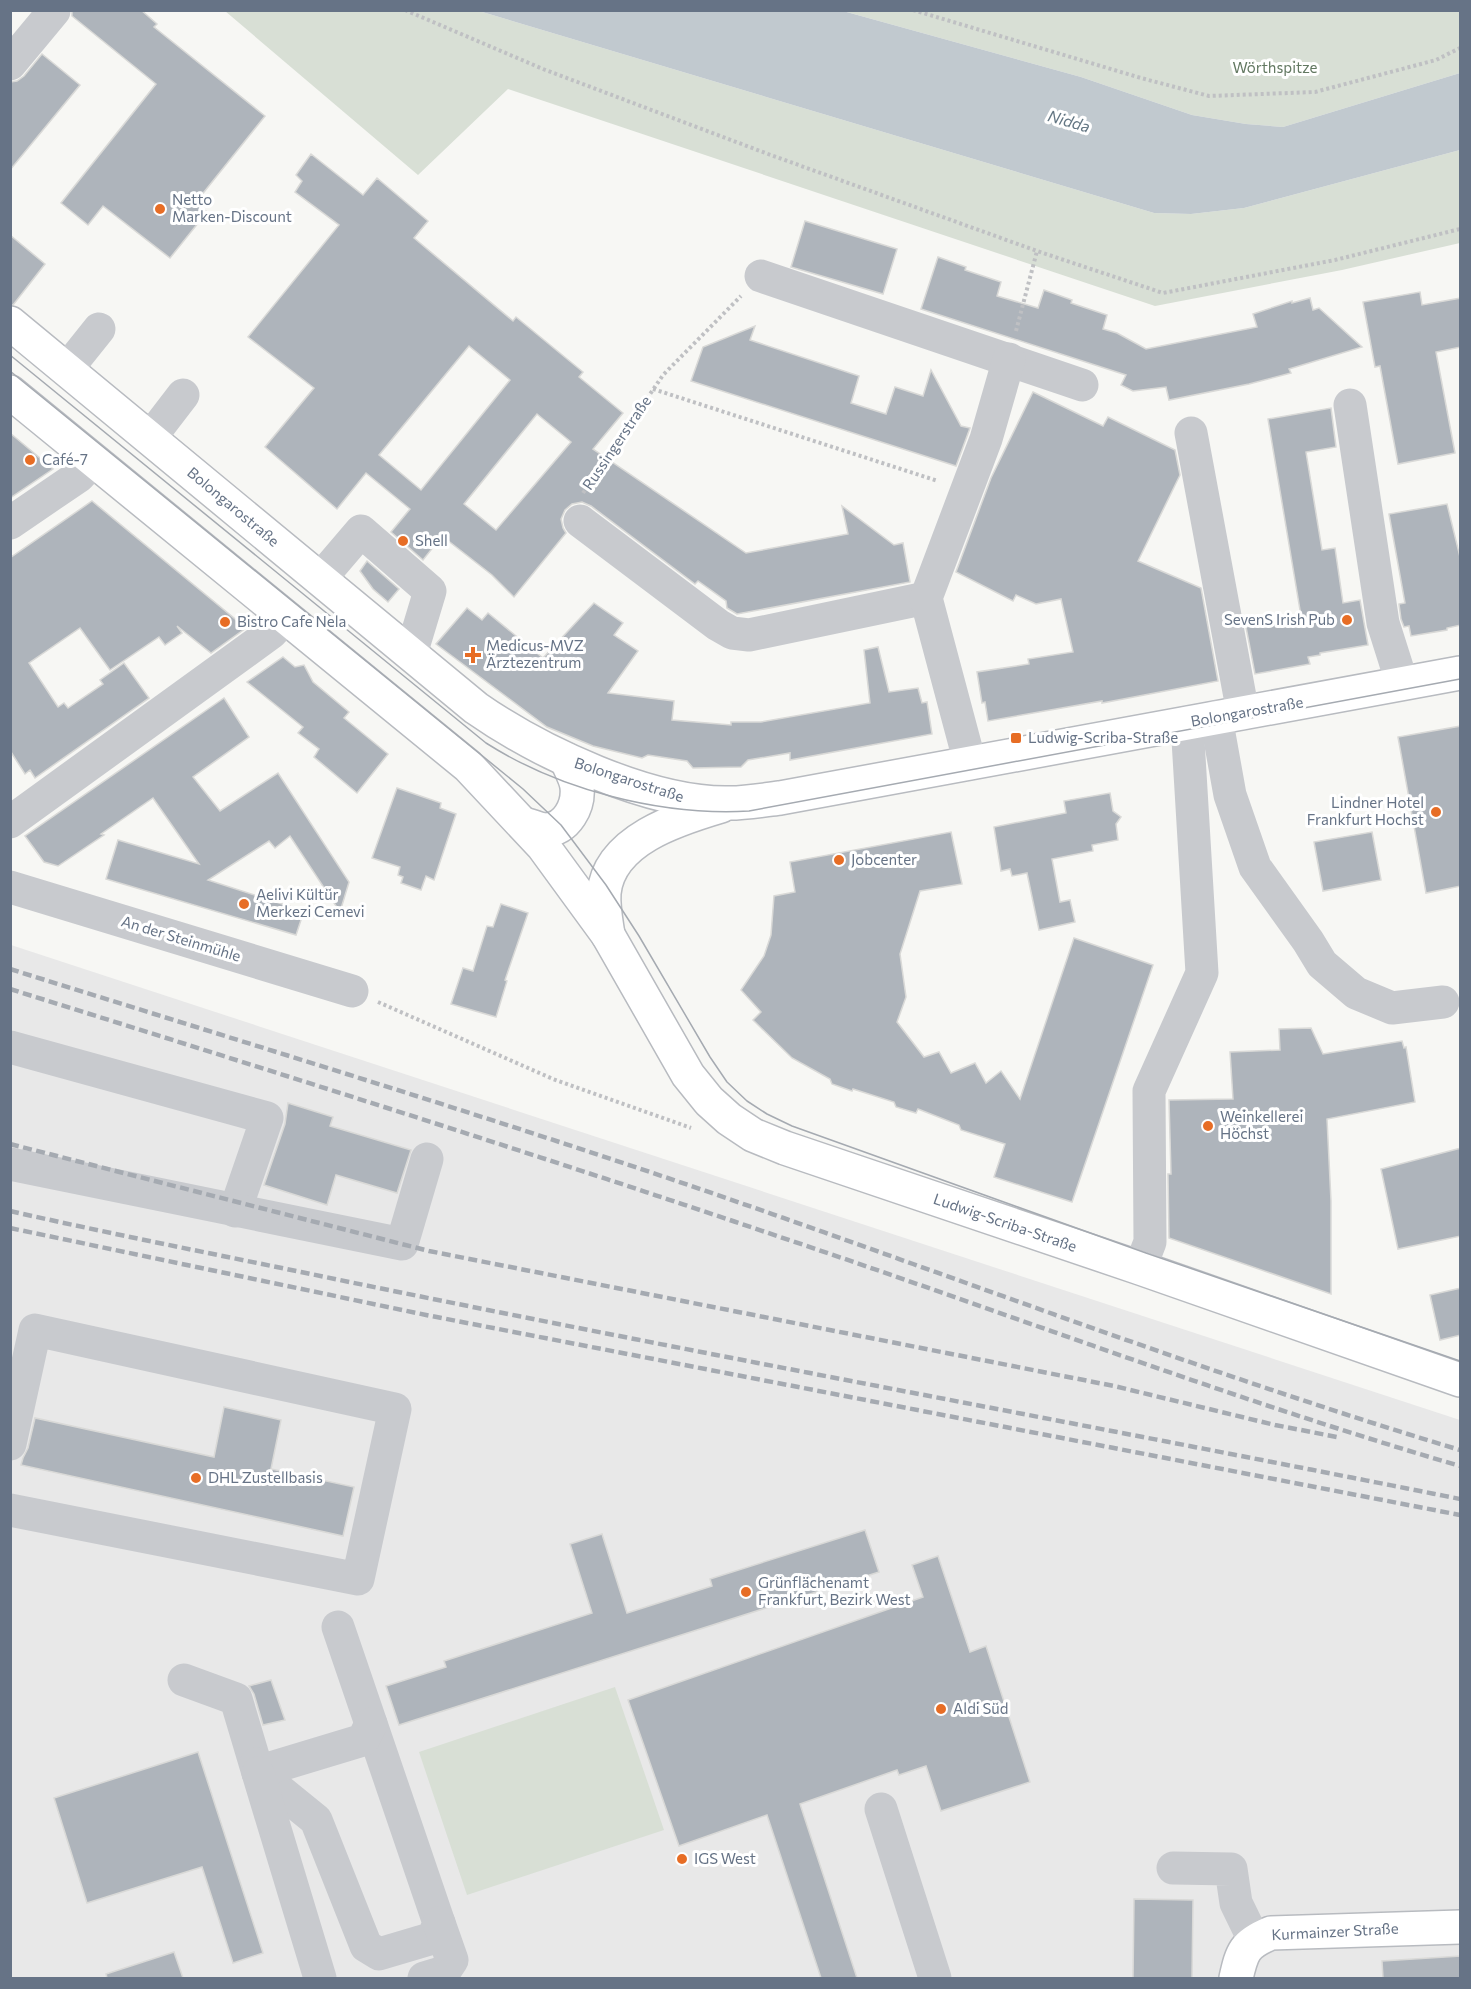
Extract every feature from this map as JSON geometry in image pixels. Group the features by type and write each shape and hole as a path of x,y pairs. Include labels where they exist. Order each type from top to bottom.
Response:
{"main road":[{"name":"Bolongarostraße","path":"10,323 476,708 505,729 567,760 654,791 690,800 728,803 780,798 1461,673"},
{"path":"10,392 468,766 543,846 608,935"},
{"path":"523,824 546,830 561,825 568,818 577,798 577,786 567,760"},
{"path":"608,935 604,894 606,885 623,852 658,829 728,803"},
{"name":"Ludwig-Scriba-Straße","path":"608,935 688,1074 709,1101 729,1119 753,1135 785,1148 1140,1268 1385,1345 1461,1380"},
{"name":"Kurmainzer Straße","path":"1236,1978 1245,1948 1254,1940 1271,1933 1461,1927"}],"street":[{"path":"10,64 54,10"},
{"path":"761,276 1082,385"},
{"path":"67,369 99,329"},
{"path":"970,763 926,598 986,439 1009,359"},
{"path":"150,438 183,395"},
{"path":"1350,405 1383,623 1402,683"},
{"path":"1191,433 1216,718 1230,795 1255,867 1322,964 1356,993 1392,1008 1443,1002"},
{"path":"10,523 79,476 94,460"},
{"path":"580,521 732,633 749,635 926,598"},
{"path":"320,579 361,531 430,591 411,654"},
{"path":"10,822 272,633 286,617"},
{"path":"1140,1268 1150,1242 1149,1091 1202,973 1216,718"},
{"name":"An der Steinmühle","path":"10,887 352,991"},
{"path":"10,1047 267,1118 236,1211"},
{"path":"10,1164 402,1244 427,1159"},
{"path":"10,1444 35,1330 395,1409 358,1579 10,1510"},
{"path":"1385,1345 1461,1368"},
{"path":"338,1627 452,1960 444,1972 424,1978"},
{"path":"184,1680 236,1699 320,1978"},
{"path":"257,1769 267,1769 363,1740 371,1724"},
{"path":"257,1769 315,1820 366,1946 379,1954 433,1938 439,1923"},
{"path":"881,1809 935,1978"},
{"path":"1173,1868 1231,1869 1236,1903 1254,1940"}],"path":[{"path":"405,10 543,69 768,154 1037,251 1163,293 1335,260 1461,229"},
{"path":"913,10 1140,78 1209,96 1315,92 1436,60 1461,48"},
{"path":"1009,359 1037,251"},
{"name":"Russingerstraße","path":"580,521 571,511 663,375 761,276"},
{"path":"653,389 967,490"},
{"path":"352,991 553,1079 693,1128"}],"shaded area":[{"path":"11,945 1460,1420 1460,1978 11,1978"}],"green space":[{"path":"225,11 479,11 1154,213 1191,214 1244,208 1460,150 1460,243 1342,270 1155,306 508,89 418,175"},
{"name":"Wörthspitze","path":"843,11 1460,11 1460,73 1283,127 1246,124 1192,115 1081,77"},
{"path":"615,1687 664,1830 467,1895 419,1752"}],"water":[{"name":"Nidda","path":"479,11 843,11 1081,77 1192,115 1246,124 1283,127 1460,73 1460,150 1244,208 1191,214 1154,213"}],"building":[{"path":"72,10 141,10 157,24 154,27 265,116 196,202 207,212 170,258 103,206 88,225 61,203 156,84 72,16"},
{"path":"42,54 80,85 10,170 10,82 17,81 24,76"},
{"path":"311,154 363,195 377,178 428,221 414,238 513,321 516,317 583,372 579,377 623,413 593,449 746,553 848,534 842,506 894,545 903,543 910,582 737,614 727,608 726,601 698,581 695,584 591,506 582,502 572,504 565,510 561,519 566,533 514,597 492,575 442,536 423,560 391,532 410,509 366,473 337,509 265,447 314,388 248,337 339,225 295,192 302,181 296,175","holes":["469,346 510,380 421,490 379,455","537,414 571,442 496,530 464,504"]},
{"path":"805,221 897,249 883,294 791,267"},
{"path":"10,235 45,264 13,305 10,305"},
{"path":"938,257 966,267 965,270 1001,282 997,296 1038,308 1044,290 1072,300 1071,303 1107,315 1103,329 1117,333 1146,349 1257,327 1253,314 1292,301 1292,303 1310,298 1313,310 1319,308 1362,347 1289,369 1291,373 1169,400 1166,387 1133,391 1121,385 1126,375 921,309"},
{"path":"1420,292 1422,305 1461,298 1461,347 1436,352 1455,453 1398,464 1380,366 1375,367 1363,302"},
{"path":"755,326 750,340 859,376 851,403 886,414 895,387 923,396 931,370 961,426 970,428 956,466 691,381 703,347"},
{"path":"1033,392 1103,426 1108,417 1175,450 1180,475 1138,561 1201,588 1218,681 988,721 985,702 982,703 977,672 1029,664 1028,659 1073,652 1061,599 1036,604 1016,595 1013,601 956,572 991,478"},
{"path":"1331,408 1336,447 1306,452 1322,550 1335,548 1343,603 1360,600 1368,645 1320,653 1320,655 1308,657 1310,664 1255,674 1246,627 1301,616 1268,419"},
{"path":"10,433 53,469 10,498"},
{"path":"92,501 246,628 211,653 177,626 182,633 165,645 159,637 110,670 80,628 29,663 58,707 64,703 68,708 103,684 100,680 124,663 149,698 35,778 30,770 25,774 11,752 10,558"},
{"path":"1447,504 1461,561 1461,625 1447,628 1447,630 1411,636 1409,626 1404,627 1401,619 1399,604 1405,603 1389,514"},
{"path":"367,561 399,589 388,602 373,589 360,571"},
{"path":"594,603 623,623 614,635 638,651 608,693 674,701 672,720 731,725 731,722 761,722 870,703 864,650 878,647 889,692 918,688 922,703 927,702 932,734 790,760 790,753 748,760 741,767 693,768 687,761 648,755 642,758 593,746 547,727 436,644 467,608 482,620 488,613 543,658"},
{"path":"283,657 295,667 304,665 313,682 349,712 344,718 388,754 357,793 314,757 319,749 298,733 303,727 247,682"},
{"path":"224,698 249,737 193,777 220,811 278,773 349,882 340,912 290,836 275,848 269,841 208,880 304,911 296,935 106,879 118,840 199,864 153,798 58,866 44,862 25,836"},
{"name":"Lindner Hotel Frankfurt Hochst","path":"1461,726 1461,886 1426,893 1398,737"},
{"path":"397,788 441,803 440,808 456,814 434,880 426,876 421,890 401,883 403,877 398,875 400,867 372,858"},
{"path":"1110,793 1113,811 1121,817 1116,824 1118,840 1092,845 1093,851 1052,859 1060,902 1070,900 1075,922 1039,930 1027,873 1012,876 1010,869 1001,871 994,827 1066,813 1064,801"},
{"path":"951,832 962,884 920,891 900,954 906,997 897,1022 924,1057 939,1052 951,1073 975,1063 986,1083 1001,1071 1020,1099 1074,938 1153,965 1072,1202 994,1177 1005,1144 961,1130 959,1125 918,1109 916,1113 896,1107 894,1102 832,1084 830,1079 792,1058 753,1020 761,1012 741,990 764,956 771,935 774,896 795,892 790,862"},
{"path":"1372,832 1381,880 1323,891 1314,842"},
{"path":"501,904 528,913 505,980 507,981 496,1017 451,1004 463,968 473,971 487,926 493,927"},
{"path":"1311,1028 1323,1054 1402,1041 1404,1048 1406,1047 1415,1102 1327,1119 1331,1201 1331,1294 1169,1238 1168,1174 1171,1174 1169,1100 1233,1099 1230,1052 1280,1050 1279,1029"},
{"path":"288,1103 333,1117 330,1126 411,1150 397,1193 336,1175 327,1205 264,1185 285,1124"},
{"path":"1461,1148 1461,1236 1398,1249 1381,1169"},
{"path":"1461,1288 1461,1335 1440,1340 1430,1295"},
{"name":"DHL Zustellbasis","path":"224,1407 281,1420 271,1469 354,1487 343,1536 21,1465 28,1448 35,1418 214,1457"},
{"path":"865,1530 879,1572 399,1725 386,1686 446,1667 444,1661 592,1613 570,1544 602,1534 627,1613 712,1586 710,1579"},
{"path":"938,1556 970,1652 986,1646 1030,1782 941,1811 926,1766 899,1775 897,1770 800,1804 857,1978 821,1978 767,1815 679,1846 628,1700 923,1597 912,1565"},
{"path":"271,1680 285,1720 263,1725 254,1694 249,1686"},
{"path":"198,1752 263,1953 233,1963 202,1867 87,1903 54,1798"},
{"path":"1134,1899 1193,1900 1192,1978 1133,1978"},
{"path":"174,1952 183,1978 107,1978 106,1974"},
{"path":"1461,1956 1461,1978 1383,1978 1382,1961"}],"tram line":[{"path":"10,355 486,743 546,774 578,786 646,804 681,809 749,811 1460,679"},
{"path":"10,371 523,789 561,825 606,885 639,936 710,1057 727,1082 747,1101 792,1126 1146,1253 1460,1361"}],"railway":[{"path":"10,969 611,1159 1141,1345 1353,1417 1460,1450"},
{"path":"10,989 695,1208 1208,1386 1460,1466"},
{"path":"10,1144 429,1251 1114,1386 1275,1425 1337,1437"},
{"path":"10,1211 446,1302 1460,1499"},
{"path":"10,1228 426,1315 1460,1515"}],"place":[{"name":"Netto Marken-Discount","path":"160,209"},
{"name":"Café-7","path":"30,460"},
{"name":"Shell","path":"403,541"},
{"name":"SevenS Irish Pub","path":"1347,620"},
{"name":"Bistro Cafe Nela","path":"225,622"},
{"name":"Medicus-MVZ Ärztezentrum","path":"473,655"},
{"name":"Ludwig-Scriba-Straße","path":"1016,738"},
{"name":"Lindner Hotel Frankfurt Hochst","path":"1436,812"},
{"name":"Jobcenter","path":"839,860"},
{"name":"Aelivi Kültür Merkezi Cemevi","path":"244,904"},
{"name":"Weinkellerei Höchst","path":"1208,1126"},
{"name":"DHL Zustellbasis","path":"196,1478"},
{"name":"Grünflächenamt Frankfurt, Bezirk West","path":"746,1592"},
{"name":"Aldi Süd","path":"941,1709"},
{"name":"IGS West","path":"682,1859"}]}
